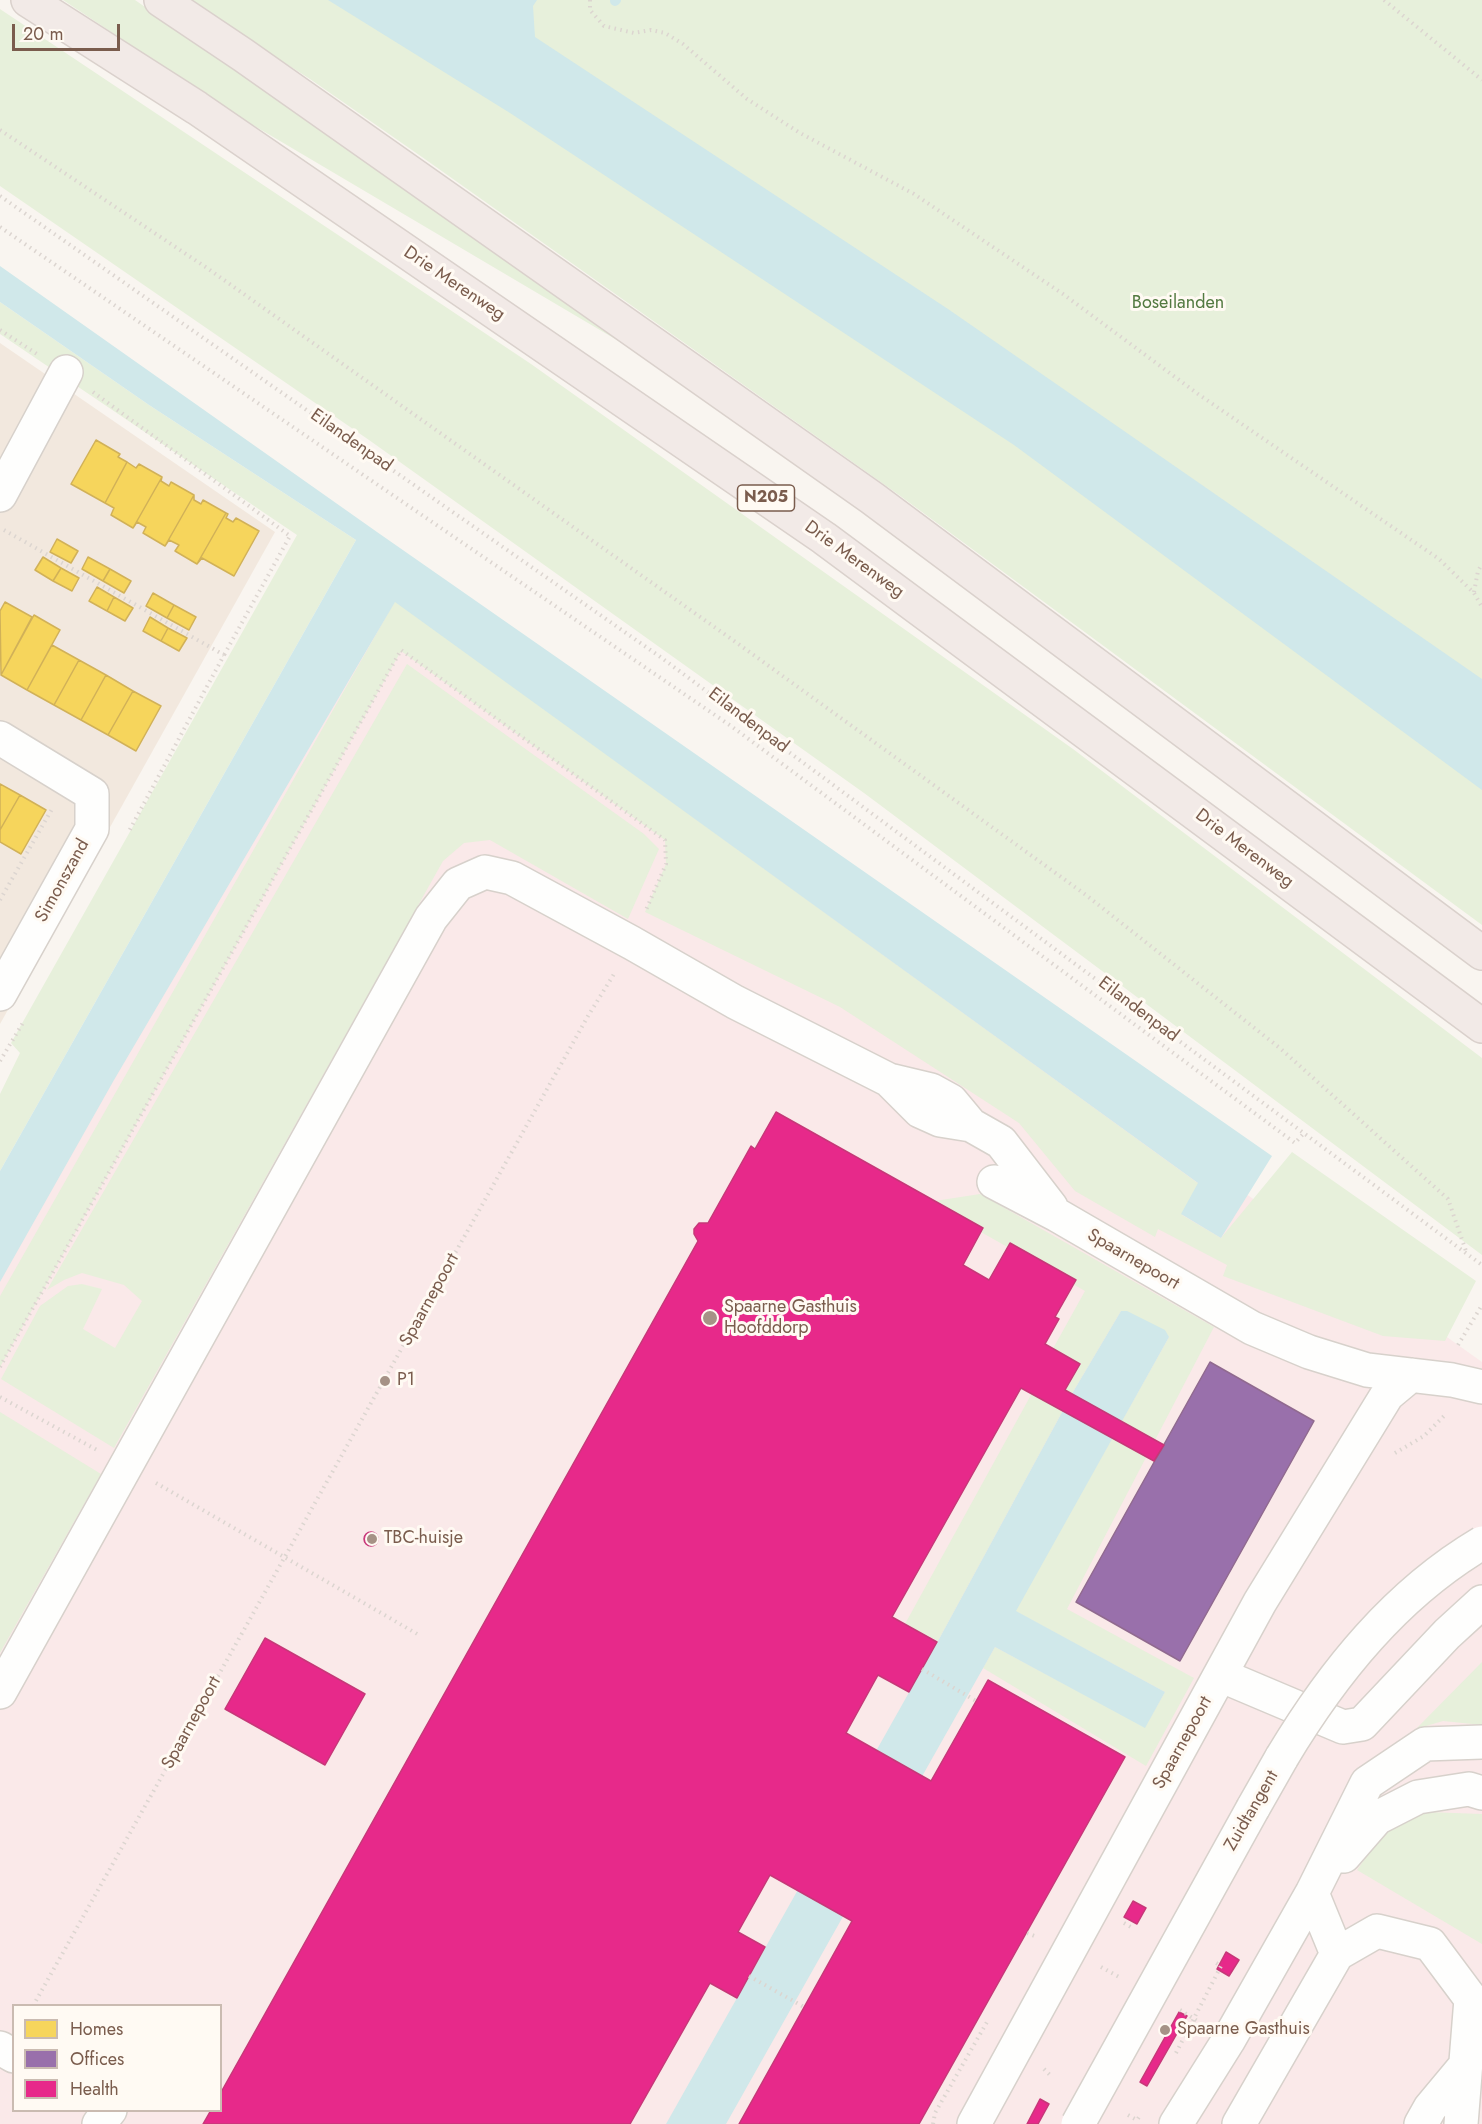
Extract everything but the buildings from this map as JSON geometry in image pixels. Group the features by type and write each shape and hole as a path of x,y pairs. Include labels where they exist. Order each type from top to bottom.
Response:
{"highway":[{"name":"Drie Merenweg","path":"28,0 197,108 824,538 1482,1026"},
{"path":"161,0 243,55 872,498 1482,952"}],"street":[{"path":"0,495 66,372"},
{"name":"Simonszand","path":"0,738 92,794 92,829 0,994"},
{"path":"0,1692 431,918 458,884 485,872 512,878 632,942"},
{"name":"Spaarnepoort","path":"632,942 735,1002 889,1080 920,1111 940,1120 971,1125 1001,1142 1057,1215"},
{"name":"Spaarnepoort","path":"994,1182 1057,1215 1252,1328 1309,1352 1367,1370 1467,1383"},
{"name":"Spaarnepoort","path":"974,2124 1297,1538 1387,1395 1412,1375"},
{"name":"Zuidtangent","path":"1078,2124 1306,1717 1365,1640 1404,1600 1456,1558 1482,1543"},
{"path":"1220,1675 1343,1727 1362,1724 1447,1634 1482,1602"},
{"path":"1176,2124 1228,2042 1312,1893 1367,1783 1425,1744 1482,1743"},
{"path":"1312,1893 1377,1818 1418,1797 1469,1789 1482,1794"},
{"path":"1312,1893 1337,1954"},
{"path":"1239,2124 1337,1954 1377,1931 1430,1944 1471,1999 1461,2124"},
{"path":"1421,2124 1430,2108 1465,2066"},
{"path":"99,2124 108,2112"}],"path":[{"path":"590,0 590,10 604,26 634,33 651,30 665,33 756,105 800,133 914,194 1063,294 1198,394 1439,559 1474,593 1482,607"},
{"path":"1384,0 1482,80"},
{"path":"0,130 207,268 737,643 1086,895 1281,1049 1448,1199 1467,1254"},
{"name":"Eilandenpad","path":"0,196 659,656 1482,1265"},
{"path":"0,227 731,726 1295,1143 1304,1133"},
{"path":"0,330 66,372 290,536 224,655"},
{"path":"1474,593 1478,571 1482,564"},
{"path":"0,1367 401,650 665,840 666,864 645,912"},
{"path":"0,900 68,780"},
{"name":"Spaarnepoort","path":"34,2004 198,1715 283,1558 632,942"},
{"path":"0,1050 5,1053"},
{"path":"1392,1454 1424,1436 1446,1414 1467,1383 1459,1342 1482,1305"},
{"path":"0,1397 126,1466 419,1635"},
{"path":"921,1669 976,1701"},
{"path":"1029,1947 1035,1936"},
{"path":"1173,2060 1221,1966 1213,1961"},
{"path":"749,1976 804,2007"},
{"path":"933,2124 935,2113 988,2019"},
{"path":"1044,2070 1052,2076"},
{"path":"1128,2115 1137,2120"}],"shaded area":[{"path":"0,343 275,532 0,1024"},
{"name":"Spaarne Gasthuis Hoofddorp","path":"393,586 1482,1362 1482,2124 0,2124 0,1275"}],"green space":[{"path":"63,0 135,0 632,349 236,115"},
{"name":"Boseilanden","path":"186,0 1482,0 1482,925 899,495 310,79"},
{"path":"0,9 531,364 1073,749 1482,1058 1482,1255 864,793 369,440 0,186"},
{"path":"0,302 149,405 356,540 0,1171 0,1094 20,1053 11,1043 297,535 0,334"},
{"path":"395,601 1199,1184 1182,1215 1221,1238 1292,1152 1476,1281 1445,1341 1383,1336 1223,1276 1227,1265 1158,1229 1155,1237 1075,1191 1019,1123 840,1007 645,912 666,864 665,840 401,651 0,1367 0,1296"},
{"path":"407,664 644,834 659,849 628,919 490,840 464,843 443,861 114,1448 1,1379 40,1306 68,1286 82,1284 102,1289 83,1329 115,1348 142,1301 124,1285 82,1273 47,1290"},
{"path":"980,1194 1214,1327 1067,1609 1194,1678 1146,1766 983,1668 995,1647 1145,1727 1165,1692 1015,1611 1169,1337 1121,1311 1073,1392 938,1641 905,1624 1037,1384 1050,1354 1085,1291 928,1202"},
{"path":"0,1412 101,1474 0,1653"},
{"path":"1482,1662 1482,1725 1443,1721 1416,1729"},
{"path":"1427,1812 1482,1814 1482,1944 1357,1870 1384,1832"}],"water":[{"path":"328,0 537,0 533,6 535,37 948,309 1482,679 1482,790 1014,445 510,113"},
{"path":"0,266 377,532 1272,1156 1221,1238 1181,1214 1198,1183 395,602 114,1080 0,1282 0,1171 356,540 149,405 0,302"},
{"path":"1121,1311 1127,1311 1165,1330 1169,1337 1016,1611 1165,1692 1145,1728 995,1647 726,2124 666,2124 938,1641 1073,1392"}],"place":[{"name":"Spaarne Gasthuis Hoofddorp","path":"710,1318"},
{"name":"P1","path":"385,1381"},
{"name":"TBC-huisje","path":"372,1539"},
{"name":"Spaarne Gasthuis","path":"1165,2030"}]}
